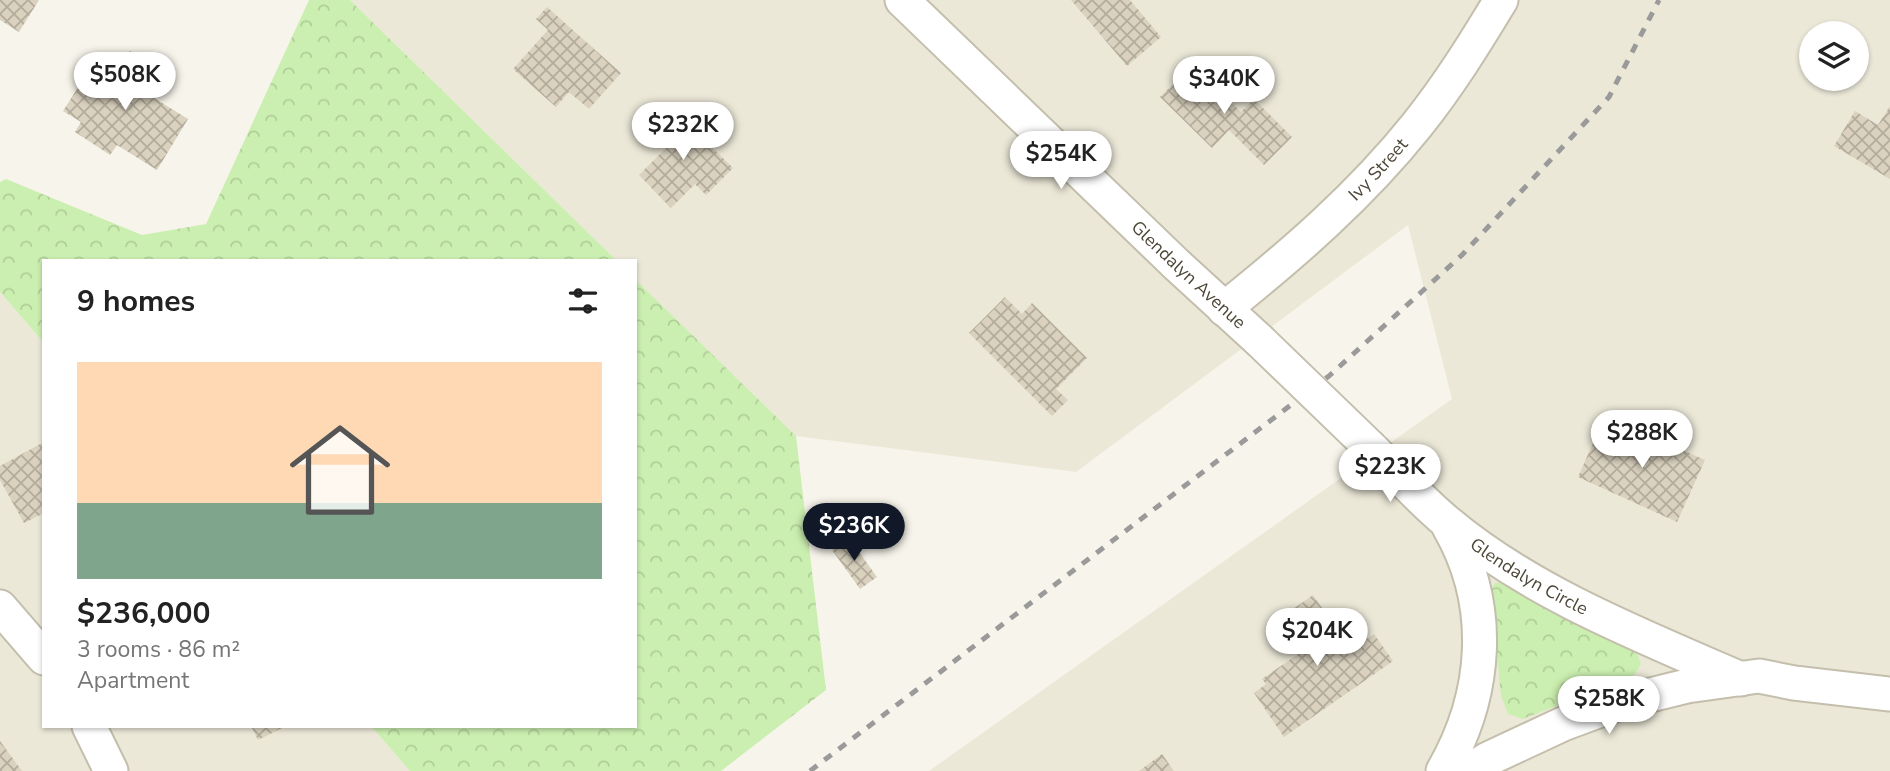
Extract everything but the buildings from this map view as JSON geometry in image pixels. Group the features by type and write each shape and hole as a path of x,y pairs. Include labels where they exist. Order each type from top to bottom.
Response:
{"street":[{"name":"Glendalyn Avenue","path":"902,0 1371,447 1446,522"},
{"name":"Ivy Street","path":"1224,309 1324,226 1372,177 1417,125 1459,69 1501,0"},
{"name":"Glendalyn Circle","path":"1446,522 1503,562 1552,590 1638,635 1741,679"},
{"name":"Glendalyn Circle","path":"1443,771 1463,731 1478,675 1478,608 1472,577 1462,548 1446,522"},
{"path":"0,607 42,657"},
{"name":"Glendalyn Circle","path":"1469,771 1488,759 1563,724 1622,702 1687,686 1759,676 1794,683 1890,694"},
{"path":"90,728 111,771"}],"shaded area":[{"path":"350,0 1890,0 1890,771 929,771 1452,399 1408,225 1076,472 796,436 637,281 637,259 615,259"},
{"path":"0,292 42,341 42,728 373,728 410,771 0,771"}],"green space":[{"path":"309,0 350,0 615,259 42,259 42,341 0,292 0,182 6,179 142,235 206,224"},
{"path":"637,281 796,436 826,690 721,771 410,771 373,728 637,728"},
{"path":"1504,582 1636,651 1641,664 1634,675 1523,719 1508,714 1501,696 1491,590 1495,583"}],"railway":[{"path":"810,771 1329,376 1462,255 1609,97 1659,0"}]}
